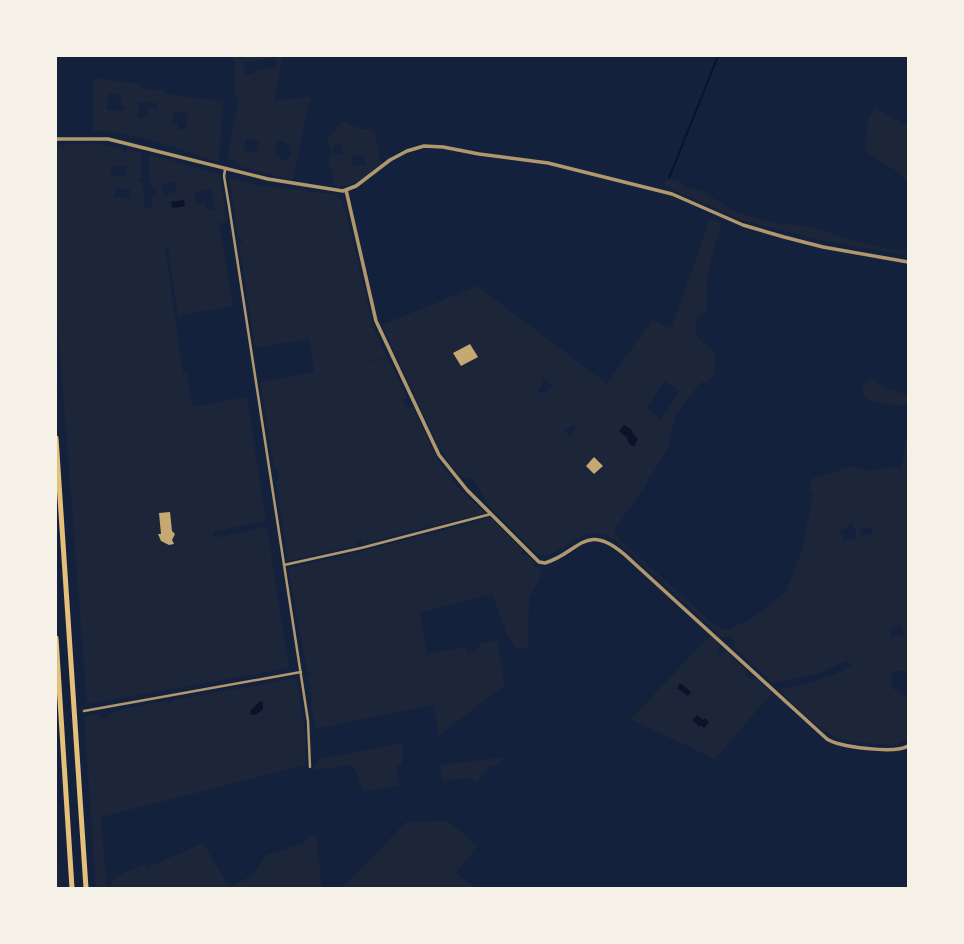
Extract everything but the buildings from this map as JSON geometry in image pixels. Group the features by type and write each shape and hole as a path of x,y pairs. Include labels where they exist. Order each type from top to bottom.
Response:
{"highway":[{"path":"56,438 86,888"},
{"path":"56,638 72,888"}],"street":[{"path":"56,139 108,139 226,170 298,185 346,190 359,184 399,155 415,148 433,145 479,154 548,163 672,194 743,225 784,238 823,247 908,262"},
{"path":"226,170 224,176 308,721 310,767"},
{"path":"346,190 378,327 439,454 466,490 541,563 548,562 580,543 593,539 604,541 616,547 830,741 891,750 902,749 908,746"},
{"path":"284,565 361,548 492,514"},
{"path":"84,712 301,672"}],"shaded area":[{"path":"231,56 283,56 274,100 310,97 293,180 235,165 236,160 227,158 239,97 234,96 235,65","holes":["275,57 277,66 253,71 254,73 246,75 243,63","246,138 259,141 256,153 244,150","279,140 290,145 288,149 292,151 287,161 276,156 278,151 274,149"]},
{"path":"93,78 141,84 141,88 166,91 166,94 223,101 219,162 141,138 124,134 93,131","holes":["108,94 121,95 121,105 124,105 124,111 107,110","139,102 157,103 157,109 148,109 147,118 138,118","174,112 188,114 186,130 178,129 178,124 173,124"]},
{"path":"874,107 908,127 908,182 898,172 875,158 865,149 868,120"},
{"path":"342,121 360,129 367,129 375,132 380,159 383,162 354,183 340,186 333,185 334,176 328,162 332,152 327,140","holes":["334,144 342,144 342,154 333,154","364,155 365,166 352,166 351,156"]},
{"path":"96,143 117,147 126,152 127,149 141,153 142,177 139,179 140,182 143,182 144,208 152,209 152,198 157,195 157,192 150,186 149,154 220,175 227,223 219,222 233,306 178,316 168,247 165,247 183,373 187,373 192,407 247,397 266,521 213,532 214,538 267,527 289,668 87,704 56,302 56,145","holes":["126,166 126,175 111,176 111,167","174,181 177,191 164,195 161,185","115,189 130,189 130,198 115,198","211,189 215,209 207,210 205,203 197,204 194,193"]},
{"path":"229,178 257,185 332,194 342,200 350,227 348,230 351,232 373,327 387,357 356,364 388,358 407,397 403,400 405,407 413,407 437,458 460,490 485,513 430,527 425,524 424,528 363,544 361,540 355,542 356,546 288,561 276,482 279,478 278,470 274,468 260,382 314,372 310,339 255,348 239,244 242,242 242,239 238,238"},
{"path":"676,179 687,187 704,192 734,211 752,217 777,223 813,227 851,240 908,253 908,255 825,241 744,221 664,186 666,180"},
{"path":"184,200 185,206 172,208 171,202"},
{"path":"710,219 722,224 708,276 707,310 698,316 696,328 697,336 700,340 714,350 715,371 712,379 709,382 701,382 676,414 668,448 639,495 614,530 620,540 717,627 728,630 751,619 786,592 803,547 813,492 809,491 811,479 853,466 868,471 890,467 901,469 908,430 908,671 892,671 892,688 908,698 908,739 895,745 858,742 836,737 828,733 806,716 778,689 825,678 852,665 847,660 829,669 811,675 772,682 734,647 735,641 730,637 723,638 616,540 606,535 595,533 587,534 553,553 538,555 488,505 473,478 460,477 439,448 382,325 477,286 607,384 652,319 671,329","holes":["470,344 477,357 461,366 454,353","544,378 553,386 542,394 538,390 543,384 541,381","665,381 680,391 661,419 646,408","574,424 578,428 569,436 565,431","627,426 635,435 628,443 627,437 620,433","594,458 602,466 594,474 586,466","853,523 857,538 843,541 840,530 848,528 847,524","871,527 872,534 862,536 859,530","900,625 904,634 898,637 897,634 891,637 889,630"]},
{"path":"870,379 888,389 908,395 908,406 906,404 885,404 868,399 864,396 862,388 866,381"},
{"path":"908,413 908,430 906,418"},
{"path":"624,425 632,430 632,433 638,439 634,447 629,444 627,437 619,431"},
{"path":"491,518 523,550 521,553 536,563 533,565 535,568 539,566 541,567 540,578 529,599 528,648 515,648 507,635 492,594 420,613 427,654 464,647 468,652 476,650 481,643 497,640 505,685 438,736 434,705 315,729 309,688 311,689 313,686 309,683 308,678 313,676 309,671 307,671 288,568 347,555"},
{"path":"710,636 721,646 717,651 721,655 726,651 745,669 746,676 749,679 754,677 771,692 771,694 715,759 630,719"},
{"path":"297,678 305,732 306,765 101,817 107,888 96,888 84,716 96,714 104,719 117,710 167,701 170,704 174,700"},
{"path":"680,683 691,692 688,696 677,688"},
{"path":"260,701 263,702 263,709 257,714 251,715 250,711"},
{"path":"697,715 703,720 705,718 709,722 704,728 701,725 700,727 692,720"},
{"path":"403,743 402,765 396,767 400,786 365,791 360,785 356,771 351,765 312,770 319,759"},
{"path":"505,757 499,765 491,765 476,783 471,778 442,781 440,765"},
{"path":"56,819 60,888 56,888"},
{"path":"448,821 477,846 456,873 475,888 342,888 406,822"},
{"path":"316,836 322,888 112,888 112,881 119,875 145,864 147,868 203,843 230,887 254,874 266,855 304,843 308,837"}],"waterway":[{"path":"669,178 718,56"}]}
